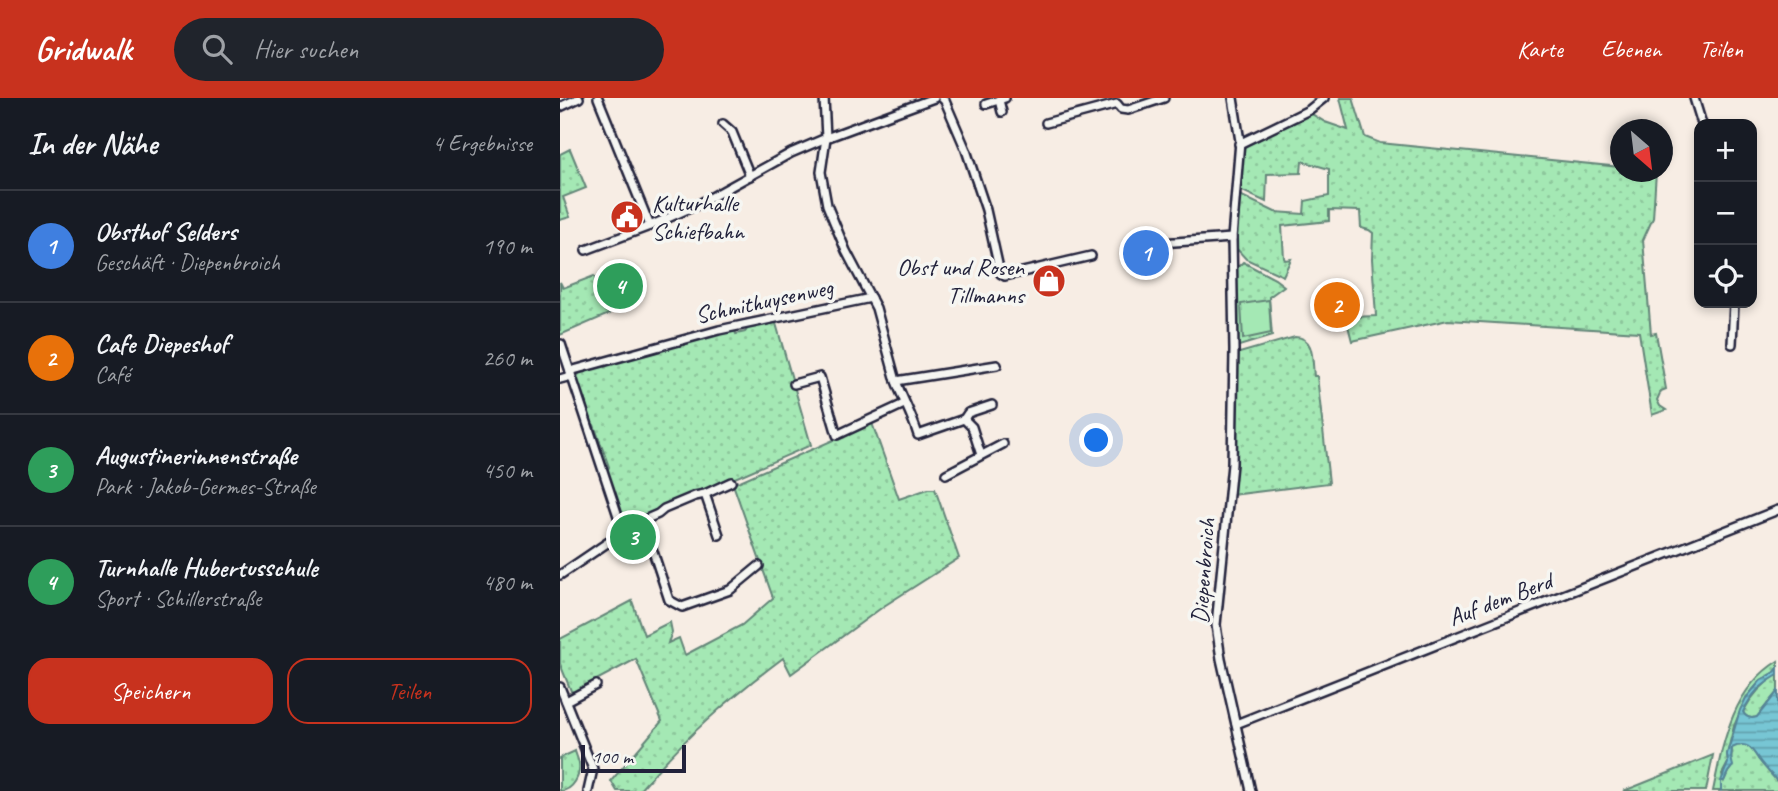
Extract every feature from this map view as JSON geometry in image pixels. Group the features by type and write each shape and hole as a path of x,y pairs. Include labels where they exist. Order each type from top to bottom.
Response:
{"street":[{"path":"560,107 579,98"},
{"path":"598,98 650,226"},
{"path":"824,98 826,138 821,172 827,205 846,251 876,308 896,381 918,435 964,419 968,413 992,405"},
{"path":"586,250 699,204 791,153 934,98"},
{"path":"942,98 966,150 986,210 1000,273 1005,276 1091,256"},
{"path":"1046,123 1116,101 1121,109 1128,110 1164,98"},
{"path":"1146,244 1232,238 1239,144 1233,98"},
{"path":"1239,144 1309,110 1324,98"},
{"path":"1694,98 1700,119"},
{"path":"986,104 1002,99 1002,112"},
{"path":"723,124 732,132 750,176"},
{"name":"Diepenbroich","path":"1232,238 1232,464 1216,625 1221,659 1251,791"},
{"name":"Schmithuysenweg","path":"560,379 570,373 666,344 757,321 871,298"},
{"path":"1732,344 1734,308"},
{"path":"561,344 619,519 619,531"},
{"path":"896,381 997,365"},
{"path":"794,384 820,377 837,435 904,404"},
{"path":"964,419 972,427 981,455"},
{"path":"946,474 1003,444"},
{"path":"560,575 610,541 619,531 695,495 705,495 731,482"},
{"path":"705,495 719,536"},
{"name":"Auf dem Berd","path":"1236,724 1778,510"},
{"path":"643,521 669,600 682,607 730,590 759,566"},
{"path":"566,701 596,685"},
{"path":"560,687 593,769 589,791"}],"green space":[{"path":"1340,98 1353,98 1365,137 1380,143 1610,166 1610,182 1655,182 1653,218 1643,240 1651,334 1656,333 1666,389 1661,391 1657,400 1666,410 1652,415 1639,332 1448,320 1352,341 1346,318 1376,316 1373,233 1361,228 1360,211 1329,210 1329,221 1282,226 1284,258 1291,259 1283,276 1246,259 1234,243 1238,194 1275,212 1304,214 1305,201 1329,196 1329,169 1302,161 1301,173 1267,174 1266,202 1238,189 1243,147 1310,113 1348,130"},
{"path":"570,149 586,188 563,197 570,217 560,220 560,154"},
{"path":"1243,262 1284,286 1269,297 1272,336 1236,347 1235,267"},
{"path":"594,276 609,314 560,335 560,282 563,288"},
{"path":"1269,300 1271,333 1243,339 1241,304"},
{"path":"775,320 811,445 705,491 700,490 658,508 659,512 623,527 623,517 607,471 609,467 576,379 580,372 734,328 736,334 745,332 749,327"},
{"path":"1295,337 1301,338 1309,345 1314,376 1317,376 1329,483 1231,495 1236,354"},
{"path":"872,423 899,499 935,489 959,558 884,606 791,674 783,658 707,720 639,791 617,791 611,781 662,721 636,659 574,692 571,691 560,664 560,639 632,601 644,635 670,622 672,632 668,643 679,638 685,655 742,625 773,598 733,484"},
{"path":"634,529 642,531 647,545 618,555 614,543"},
{"path":"1778,661 1778,668 1774,673 1761,680 1746,698 1734,726 1727,754 1728,763 1722,774 1724,781 1731,768 1732,747 1746,745 1778,782 1778,791 1713,791 1726,736 1740,702 1762,673"},
{"path":"1778,674 1778,691 1757,717 1746,716 1743,712 1754,695"},
{"path":"575,751 579,763 577,777 569,788 560,791 560,758"},
{"path":"1713,755 1706,791 1623,791 1634,787"}],"water":[{"path":"1778,668 1778,675 1757,690 1743,712 1749,718 1757,717 1778,691 1778,782 1745,745 1732,748 1733,766 1724,781 1721,781 1728,763 1727,754 1740,710 1746,698 1761,680"}],"waterway":[{"path":"1721,782 1721,791"}],"place":[{"name":"Kulturhalle Schiefbahn","path":"627,217"},
{"name":"Obsthof Selders","path":"1146,253"},
{"name":"Obst und Rosen Tillmanns","path":"1049,281"},
{"name":"Turnhalle Hubertusschule","path":"620,286"},
{"name":"Cafe Diepeshof","path":"1337,305"},
{"name":"Augustinerinnenstraße","path":"633,537"}]}
